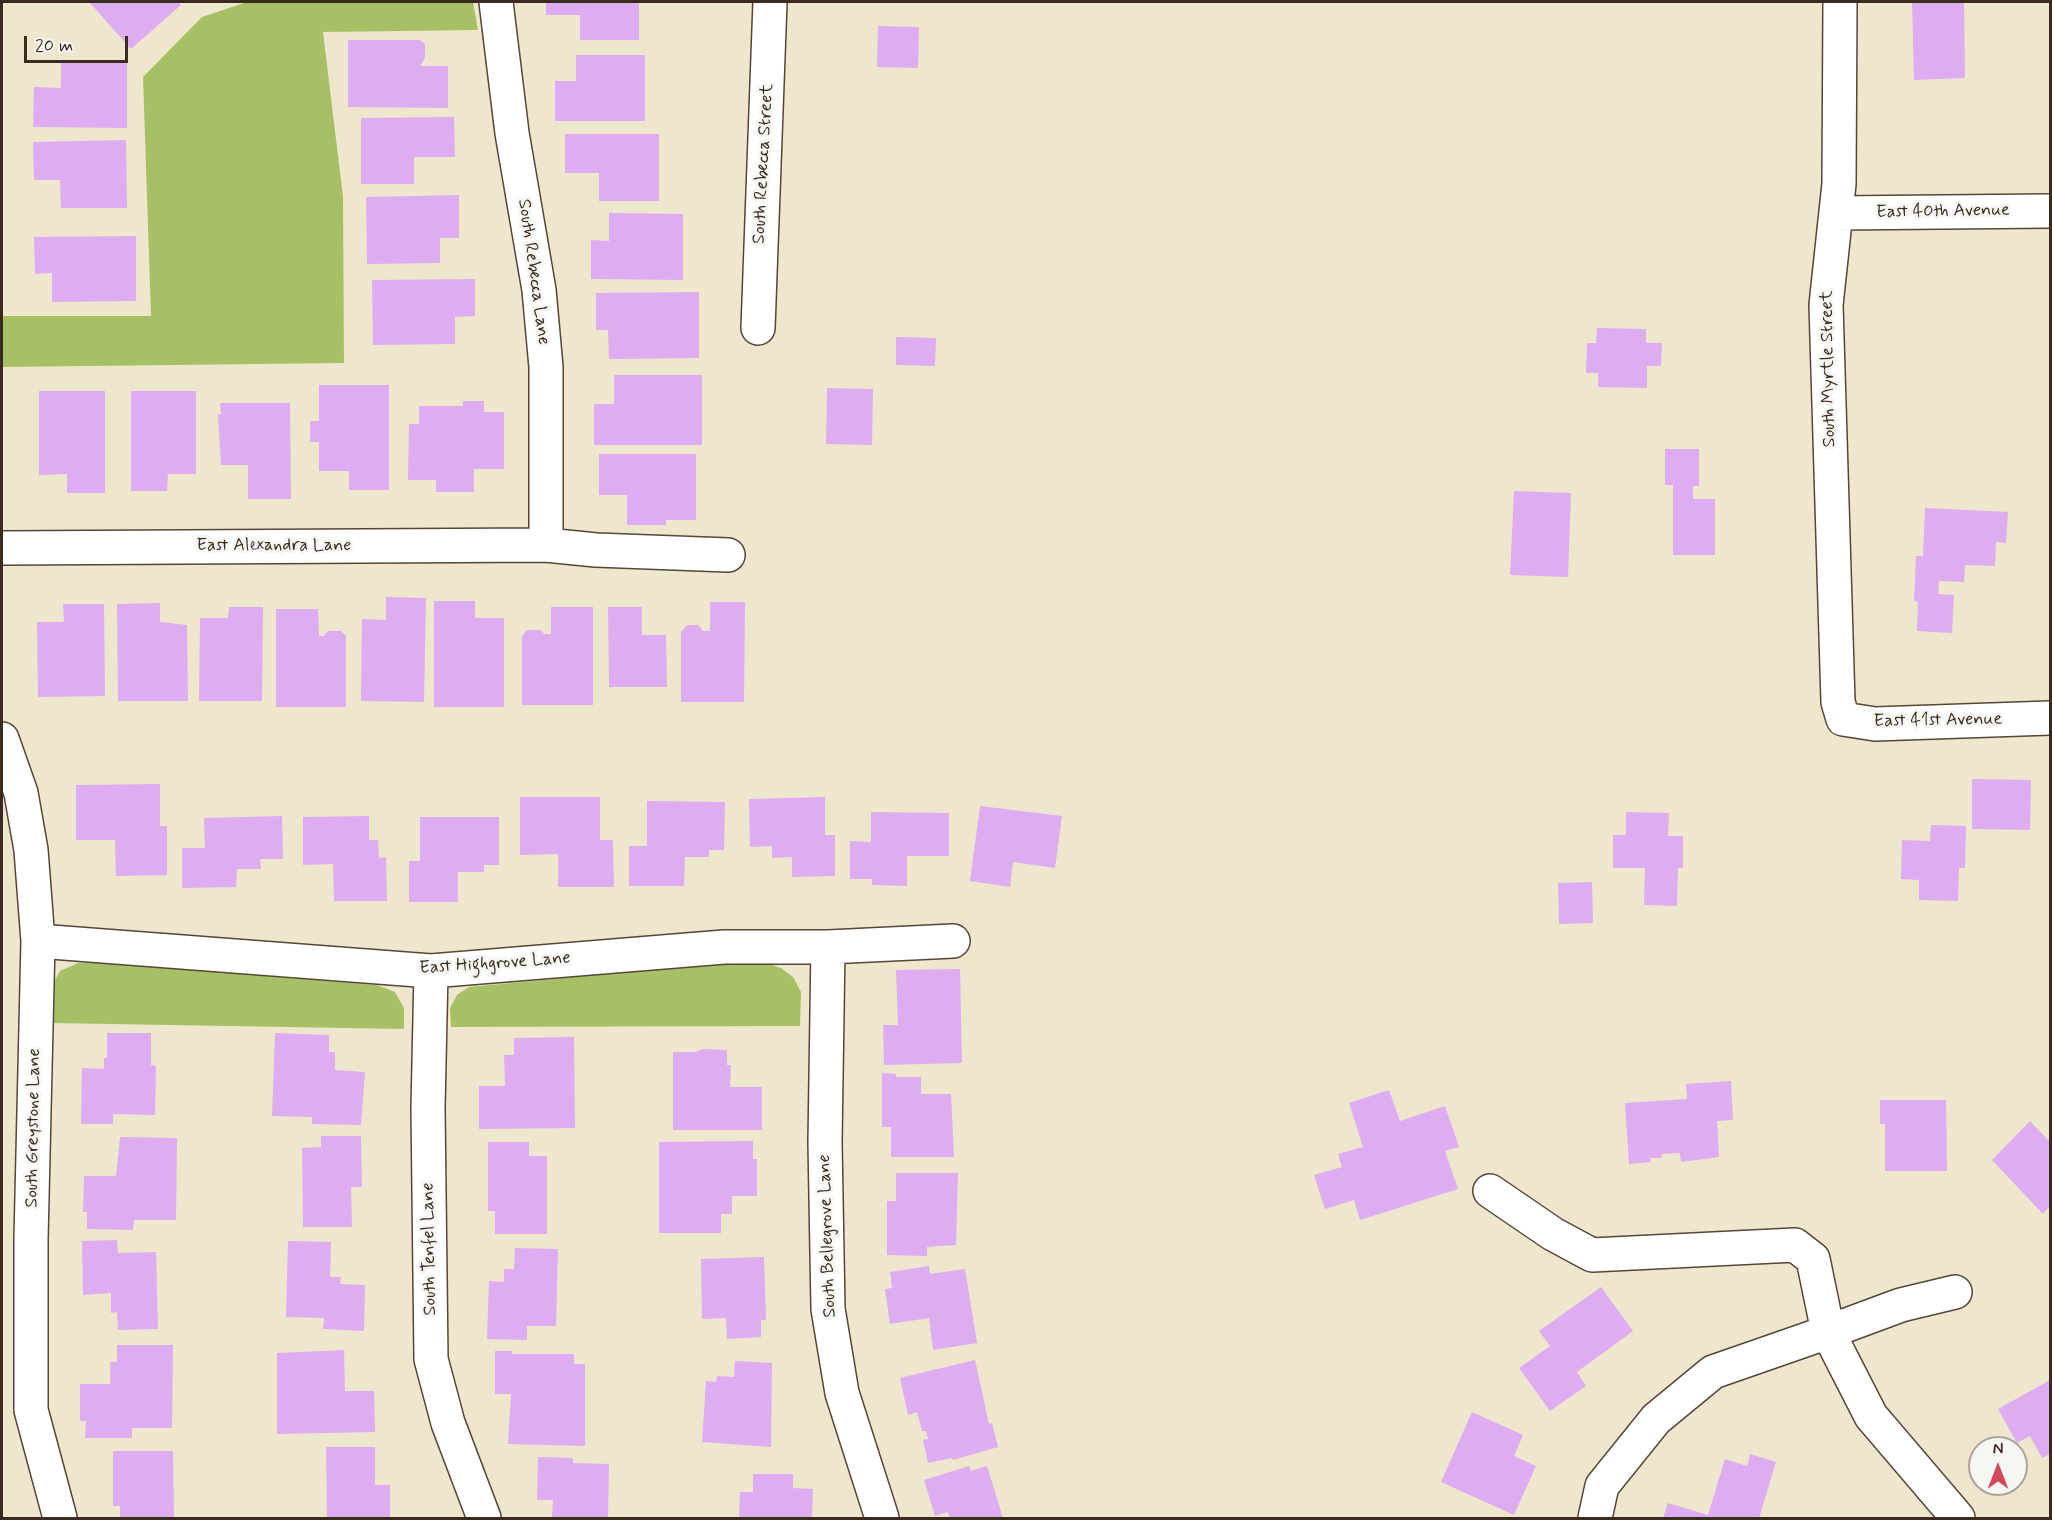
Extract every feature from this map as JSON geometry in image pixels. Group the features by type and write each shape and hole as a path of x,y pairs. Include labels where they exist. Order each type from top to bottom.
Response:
{"street":[{"name":"South Rebecca Lane","path":"496,2 512,133 539,290 546,367 546,545"},
{"name":"South Rebecca Street","path":"758,327 770,2"},
{"name":"South Myrtle Street","path":"1838,702 1826,305 1839,184 1840,2"},
{"name":"East 40th Avenue","path":"1836,213 2050,211"},
{"name":"East Alexandra Lane","path":"2,548 546,545 596,550 728,555"},
{"name":"East 41st Avenue","path":"1838,702 1843,719 1875,724 2050,718"},
{"name":"South Greystone Lane","path":"2,739 21,793 32,850 38,940 32,1227 32,1410 60,1518"},
{"name":"East Highgrove Lane","path":"38,940 431,971 724,947 828,947 953,940"},
{"name":"South Bellegrove Lane","path":"828,947 825,1222 828,1309 842,1393 882,1518"},
{"name":"South Tenfel Lane","path":"431,971 428,1108 431,1359 448,1423 484,1518"},
{"path":"1490,1191 1553,1234 1592,1255 1795,1245 1813,1259 1828,1332 1871,1416 1958,1518"},
{"path":"1595,1518 1602,1486 1656,1419 1713,1372 1901,1305 1955,1292"}],"green space":[{"path":"247,2 473,2 478,30 323,32 343,197 344,363 2,367 2,316 151,316 143,77 202,17"},
{"path":"95,962 377,985 395,992 404,1008 404,1029 52,1023 51,987 60,971 78,963"},
{"path":"721,963 766,963 781,968 793,977 801,992 800,1026 451,1027 450,1008 457,995 469,987"}],"building":[{"path":"89,2 178,2 181,5 131,49"},
{"path":"546,2 639,2 639,40 580,40 580,15 546,15"},
{"path":"1912,2 1964,2 1965,78 1914,80"},
{"path":"878,26 919,27 918,68 877,67"},
{"path":"348,40 420,40 425,44 425,58 420,66 448,66 448,108 348,107"},
{"path":"576,55 645,55 645,121 555,121 555,81 576,81"},
{"path":"61,61 127,62 127,128 33,127 34,87 61,88"},
{"path":"454,117 455,157 414,157 414,184 361,184 361,118"},
{"path":"565,134 659,134 659,201 599,201 599,173 565,173"},
{"path":"126,140 127,208 61,208 60,180 34,180 33,142"},
{"path":"459,195 459,238 440,238 440,263 367,264 366,197"},
{"path":"609,213 683,214 683,280 591,279 591,240 609,241"},
{"path":"136,236 136,301 52,302 52,273 35,274 34,237"},
{"path":"475,279 475,316 455,317 455,344 373,345 372,280"},
{"path":"699,292 699,358 609,359 608,330 596,330 596,293"},
{"path":"1597,328 1646,329 1646,343 1662,343 1661,366 1647,366 1647,388 1598,387 1598,373 1586,373 1587,343 1596,343"},
{"path":"896,337 936,338 935,366 896,365"},
{"path":"614,375 702,375 702,445 594,445 594,404 614,404"},
{"path":"319,385 389,385 389,490 349,490 349,471 319,471 319,442 310,442 310,421 319,421"},
{"path":"827,388 873,389 872,445 826,444"},
{"path":"39,391 105,391 105,493 67,493 67,474 39,475"},
{"path":"131,391 196,391 196,474 168,474 167,491 131,491"},
{"path":"463,401 484,401 484,412 504,412 504,469 474,469 474,492 436,492 436,480 408,480 409,424 419,424 419,406 463,406"},
{"path":"220,403 290,403 291,499 248,499 248,465 221,465 218,414 221,414"},
{"path":"1665,449 1699,449 1699,486 1693,486 1693,499 1715,499 1715,555 1673,555 1673,485 1665,485"},
{"path":"599,454 696,454 696,520 666,520 666,525 627,525 627,495 599,495"},
{"path":"1514,491 1571,493 1568,577 1510,575"},
{"path":"1925,508 2008,512 2006,543 1996,542 1995,566 1965,565 1964,582 1939,581 1938,594 1954,595 1952,633 1917,631 1918,602 1914,601 1916,556 1923,556"},
{"path":"386,597 426,598 424,702 361,701 362,619 386,620"},
{"path":"434,601 475,601 475,618 504,618 504,707 434,707"},
{"path":"710,602 745,602 744,702 681,702 681,632 687,625 698,625 703,631 710,631"},
{"path":"160,603 160,622 187,625 188,701 118,701 117,604"},
{"path":"63,604 104,604 105,696 38,697 37,622 64,622"},
{"path":"229,607 263,607 262,701 199,701 200,618 228,618"},
{"path":"551,607 593,607 593,705 522,705 522,636 527,630 541,630 544,634 551,634"},
{"path":"608,607 642,607 642,635 666,635 667,687 609,687"},
{"path":"276,609 318,609 319,636 324,636 328,631 341,631 346,636 346,707 276,707"},
{"path":"1972,779 2031,780 2030,830 1972,829"},
{"path":"160,784 160,826 167,826 167,875 116,876 115,840 76,840 76,785"},
{"path":"520,797 600,797 600,840 613,840 614,887 558,887 558,854 520,855"},
{"path":"825,797 825,835 835,835 835,876 792,877 792,857 772,858 772,846 750,847 749,799"},
{"path":"647,801 725,802 724,850 709,850 709,857 685,857 684,886 629,886 629,846 647,846"},
{"path":"980,806 1062,816 1055,868 1013,862 1010,887 970,881"},
{"path":"871,812 949,813 949,856 907,856 907,886 872,885 872,879 850,879 850,841 871,842"},
{"path":"1626,812 1669,813 1668,836 1683,836 1683,868 1678,868 1677,906 1644,905 1645,868 1613,868 1613,835 1626,835"},
{"path":"282,816 283,859 260,859 261,869 237,869 236,887 182,888 182,848 205,848 204,818"},
{"path":"369,816 369,840 378,840 379,858 386,857 387,901 334,901 333,864 303,865 303,817"},
{"path":"420,817 499,817 499,865 484,865 484,872 458,872 458,902 409,902 409,861 420,861"},
{"path":"1931,825 1966,826 1965,868 1959,868 1958,901 1919,900 1919,880 1901,879 1902,840 1930,841"},
{"path":"1592,882 1593,923 1559,924 1558,883"},
{"path":"960,969 962,1063 884,1065 883,1025 898,1025 896,970"},
{"path":"107,1033 151,1033 151,1065 156,1066 155,1115 113,1114 113,1124 81,1124 82,1068 104,1069 104,1058 107,1058"},
{"path":"275,1033 329,1035 329,1052 335,1052 335,1070 365,1072 361,1125 312,1124 312,1117 272,1116"},
{"path":"574,1037 575,1128 479,1129 479,1086 505,1086 504,1055 514,1055 514,1038"},
{"path":"702,1049 727,1050 727,1065 731,1065 730,1087 762,1087 762,1130 673,1130 673,1052 696,1052"},
{"path":"882,1073 896,1074 896,1077 921,1077 921,1094 951,1094 954,1157 891,1157 891,1127 882,1127"},
{"path":"1731,1081 1733,1120 1717,1121 1719,1157 1681,1162 1680,1153 1661,1154 1662,1158 1650,1158 1651,1162 1629,1164 1625,1103 1687,1099 1686,1084"},
{"path":"1389,1090 1400,1121 1445,1106 1459,1147 1445,1151 1458,1189 1360,1220 1354,1200 1325,1209 1314,1175 1342,1167 1338,1154 1363,1147 1349,1103"},
{"path":"1880,1100 1946,1100 1947,1171 1885,1171 1885,1124 1880,1124"},
{"path":"2030,1121 2050,1142 2050,1206 2043,1214 1992,1160"},
{"path":"321,1136 361,1136 362,1187 351,1187 352,1227 303,1227 302,1148 321,1147"},
{"path":"120,1137 177,1138 176,1220 134,1220 133,1230 87,1229 87,1212 83,1212 84,1176 116,1176"},
{"path":"753,1141 753,1159 757,1159 757,1196 732,1196 732,1214 721,1214 721,1233 659,1233 659,1142"},
{"path":"488,1142 529,1142 529,1156 547,1156 547,1234 495,1234 495,1211 488,1211"},
{"path":"896,1173 958,1173 956,1245 927,1247 927,1256 887,1255 887,1201 896,1201"},
{"path":"117,1240 118,1253 156,1252 158,1329 118,1330 117,1312 111,1313 111,1293 83,1295 82,1241"},
{"path":"288,1241 331,1242 330,1277 341,1277 340,1284 365,1285 364,1331 323,1329 324,1318 286,1317"},
{"path":"515,1248 558,1249 556,1326 527,1326 527,1340 487,1339 489,1281 504,1282 504,1269 514,1269"},
{"path":"764,1257 766,1320 761,1320 761,1337 727,1339 726,1318 702,1319 701,1259"},
{"path":"929,1266 930,1274 965,1269 977,1343 933,1350 929,1318 890,1324 885,1289 892,1288 890,1272"},
{"path":"1601,1287 1633,1331 1577,1372 1586,1386 1550,1411 1519,1368 1550,1346 1539,1331"},
{"path":"117,1345 173,1345 172,1428 132,1428 132,1438 85,1438 86,1421 80,1421 80,1384 110,1384 110,1362 117,1362"},
{"path":"344,1350 345,1391 374,1391 375,1432 277,1434 277,1353"},
{"path":"495,1351 512,1351 512,1354 574,1354 574,1364 585,1364 585,1446 508,1444 511,1394 495,1394"},
{"path":"975,1360 989,1424 992,1423 998,1447 953,1460 952,1458 928,1463 923,1440 928,1439 926,1431 922,1431 917,1412 908,1415 900,1378"},
{"path":"735,1361 772,1363 771,1447 702,1442 706,1381 716,1382 717,1376 734,1377"},
{"path":"2050,1380 2050,1454 2042,1458 2030,1436 2013,1436 1998,1409"},
{"path":"1472,1412 1523,1435 1514,1456 1536,1466 1514,1515 1441,1482"},
{"path":"326,1447 375,1447 375,1485 390,1485 390,1518 327,1518"},
{"path":"113,1451 173,1451 174,1518 120,1518 120,1506 113,1506"},
{"path":"1750,1454 1776,1462 1759,1518 1663,1518 1668,1503 1708,1515 1725,1459 1747,1466"},
{"path":"538,1457 573,1458 573,1463 609,1464 608,1518 552,1518 553,1500 537,1500"},
{"path":"969,1466 971,1471 987,1466 1003,1518 950,1518 948,1512 935,1516 924,1480"},
{"path":"753,1474 793,1474 793,1488 813,1489 812,1518 739,1518 740,1492 753,1492"}]}
